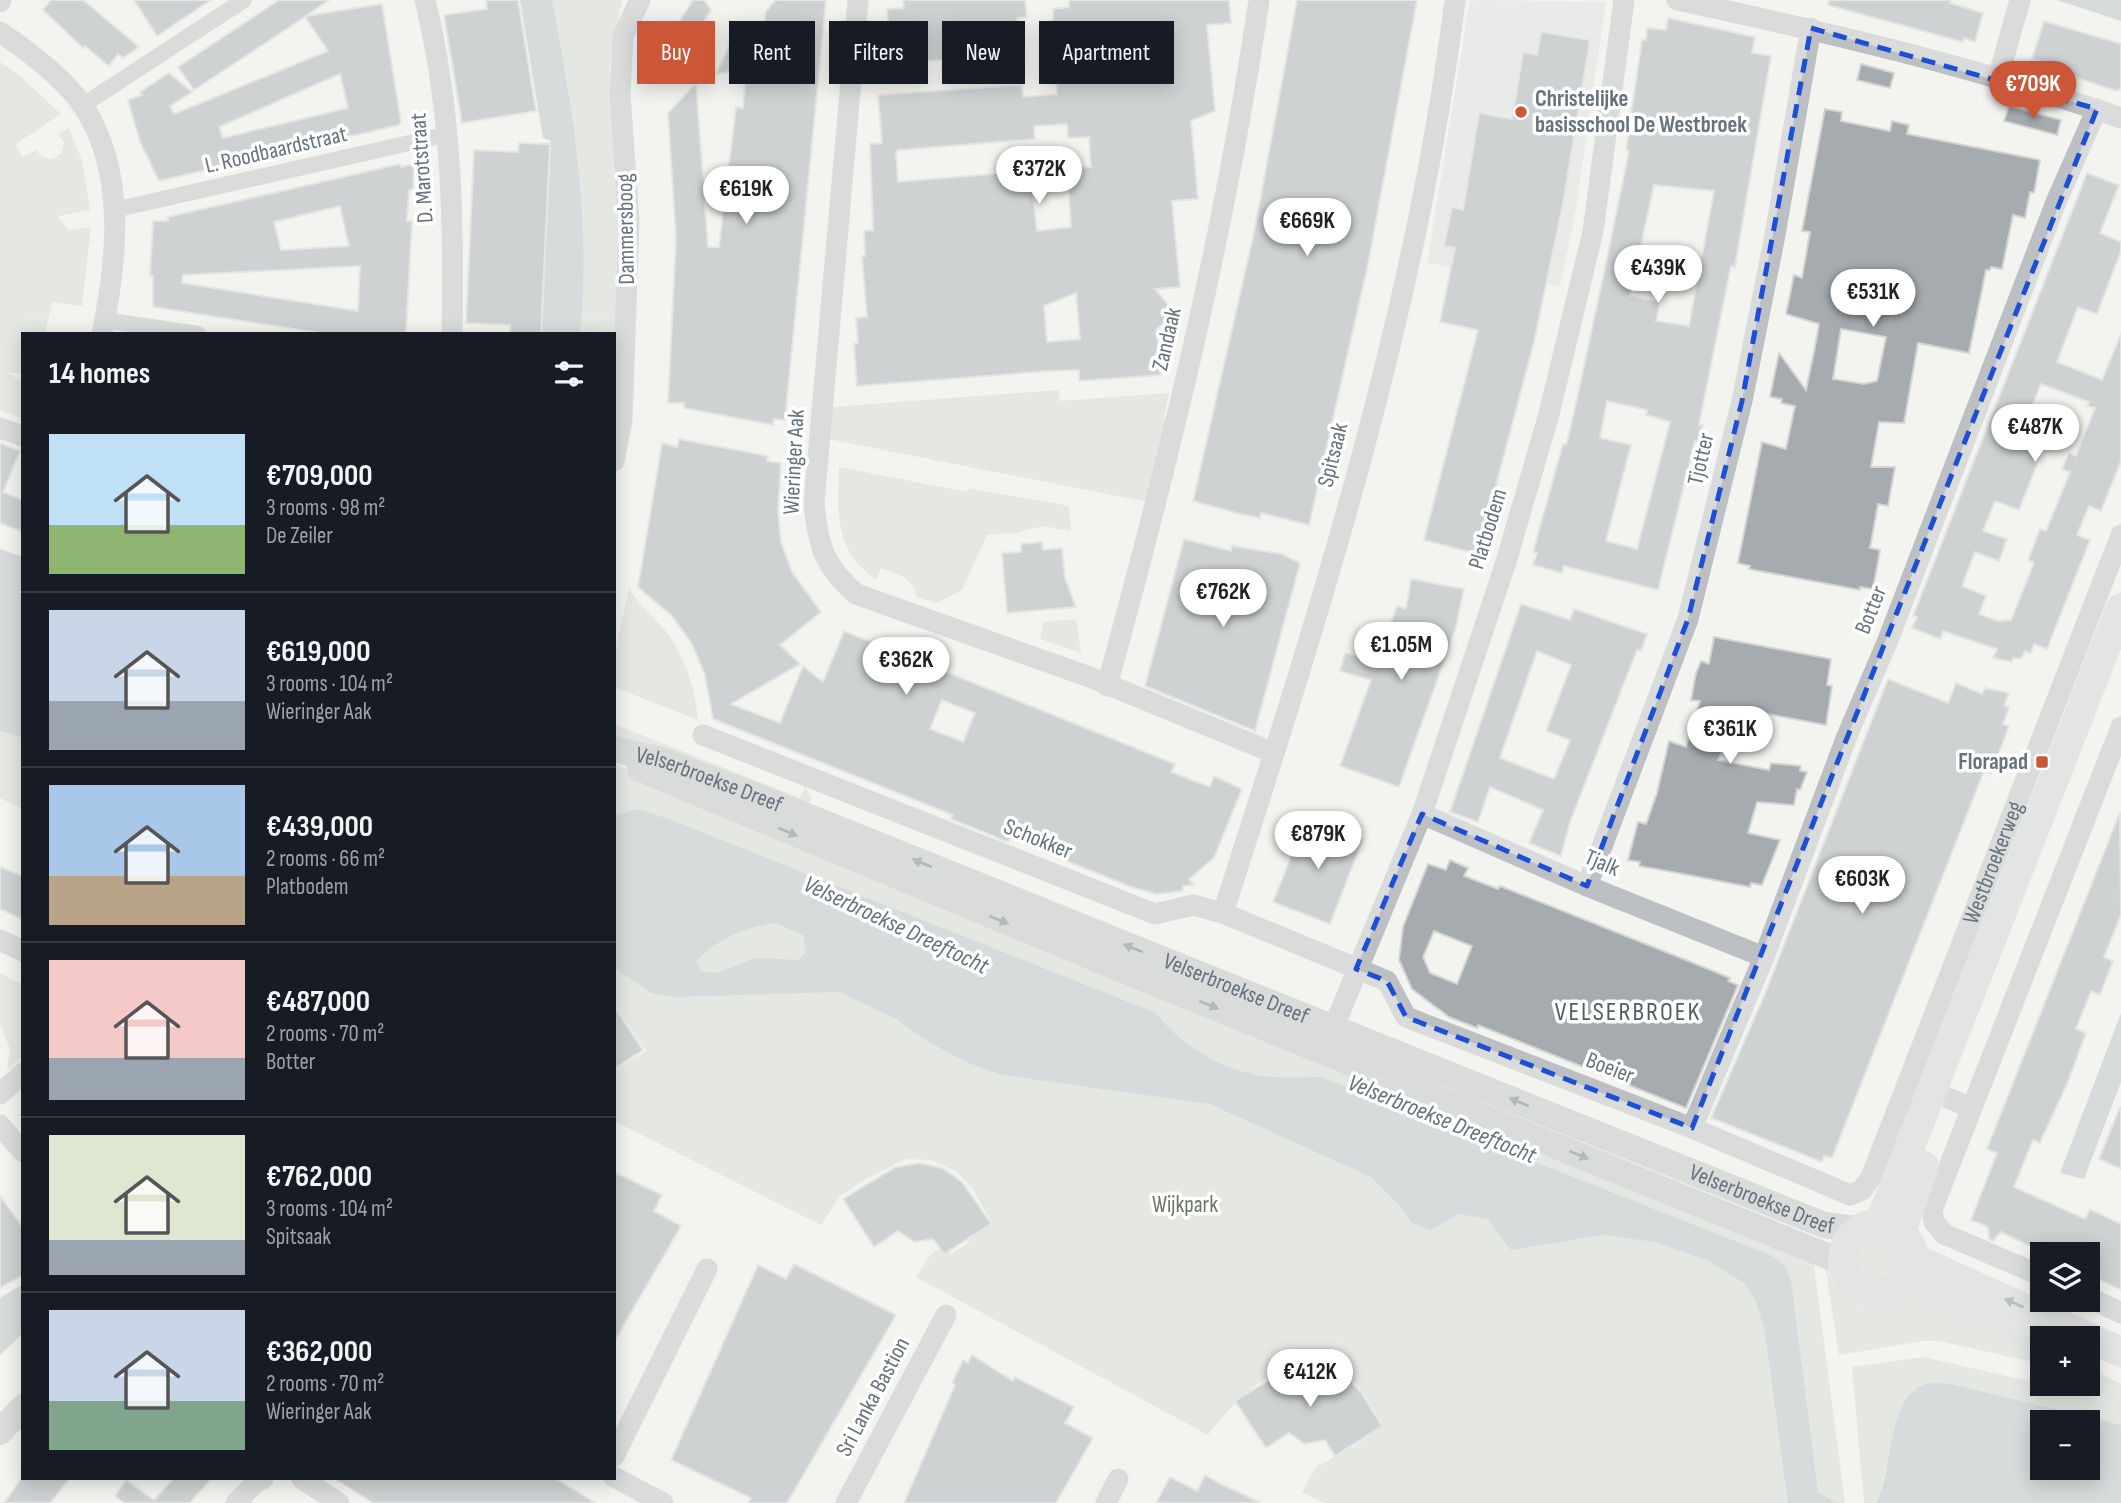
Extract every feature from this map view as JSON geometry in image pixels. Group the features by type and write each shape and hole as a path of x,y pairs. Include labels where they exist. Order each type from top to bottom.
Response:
{"main road":[{"name":"Westbroekerweg","path":"1951,1099 2121,608"},
{"name":"Westbroekerweg","path":"1880,1228 1951,1099 2121,659"},
{"path":"1880,1228 1908,1239 1909,1270 1887,1293 1867,1293 1850,1281 1842,1262 1849,1238 1880,1228"},
{"path":"1909,1270 2030,1333"},
{"path":"1909,1270 2121,1352"},
{"path":"2100,1363 2121,1374"}],"street":[{"path":"83,106 244,0"},
{"name":"D. Marotstraat","path":"425,0 449,134 453,255 452,332"},
{"name":"Dammersboog","path":"616,451 622,420 629,222 620,94 623,36 640,0"},
{"name":"Wieringer Aak","path":"858,0 851,54 814,503 817,542 839,579 856,594 1107,686 1274,753"},
{"name":"Zandaak","path":"1107,686 1154,515 1216,244 1241,116 1259,0"},
{"name":"Spitsaak","path":"1223,913 1336,550 1408,268 1444,87 1455,0"},
{"name":"Platbodem","path":"1328,1040 1422,814 1506,562 1549,414 1592,231 1624,0"},
{"path":"1677,0 1811,28 1998,78 2121,118"},
{"path":"1998,78 2020,0"},
{"name":"Tjotter","path":"1587,886 1688,620 1742,401 1811,28"},
{"path":"0,32 32,53 83,106 106,155 114,210 114,262 104,327 171,332"},
{"name":"Botter","path":"1692,1128 1764,957 1847,736 1888,640 2056,202 2097,109"},
{"name":"L. Roodbaardstraat","path":"114,210 449,134"},
{"path":"0,428 21,435"},
{"name":"Westbroekerweg","path":"1862,1190 1871,1177 2121,535"},
{"name":"Westbroekerweg","path":"2030,1271 1944,1234 1934,1222 1932,1210 1951,1099 2121,727"},
{"name":"Schokker","path":"703,736 1155,914 1193,905 1223,913 1356,969"},
{"name":"Velserbroekse Dreef","path":"616,749 664,761 759,797 1842,1262"},
{"name":"Velserbroekse Dreef","path":"616,756 665,782 1328,1040 1824,1225 1880,1228"},
{"name":"Tjalk","path":"1422,814 1587,886 1764,957"},
{"path":"0,940 21,950"},
{"name":"Boeier","path":"1356,969 1387,981 1406,1017 1692,1128 1840,1193 1850,1195 1862,1190"},
{"path":"0,1094 21,1075"},
{"path":"0,1125 21,1151"},
{"path":"616,1452 707,1269"},
{"path":"2100,1303 2121,1313"},
{"name":"Sri Lanka Bastion","path":"846,1503 946,1315"},
{"path":"0,1432 21,1409"},
{"path":"616,1478 663,1503"},
{"path":"1106,1503 1118,1479"},
{"path":"236,1503 258,1480"},
{"path":"304,1480 338,1503"}],"highlighted area":[{"path":"1811,28 2097,109 1692,1128 1406,1017 1387,981 1356,969 1422,814 1587,886 1688,619 1742,401"}],"shaded area":[{"name":"Christelijke basisschool De Westbroek","path":"1470,0 1606,2 1574,222 1560,286 1427,263"}],"green space":[{"path":"552,0 622,0 610,64 610,105 620,164 620,261 616,332 580,332 584,250 582,208 567,83"},
{"path":"0,62 21,77 61,114 16,144 22,158 36,150 42,157 52,159 62,153 64,143 58,134 69,128 82,161 90,210 58,216 68,230 91,227 82,306 52,302 45,332 21,332 21,373 7,373 21,381 21,418 0,410"},
{"path":"1058,390 1060,401 1169,393 1164,417 1167,419 1148,502 828,439 832,407"},
{"path":"839,467 967,492 968,488 1069,506 1071,531 1044,526 1015,533 987,535 962,590 936,603 917,597 909,581 893,572 881,568 876,579 853,557 841,530"},
{"path":"629,588 678,650 691,684 698,720 616,688 616,649"},
{"path":"1076,619 1081,653 1040,639 1044,622"},
{"path":"616,725 800,798 805,787 812,799 805,806 616,740"},
{"path":"0,731 21,737 21,808 0,798"},
{"name":"Wijkpark","path":"616,765 1813,1258 1845,1503 1324,1503 1302,1492 1318,1464 1321,1465 1351,1446 1353,1448 1383,1425 1348,1376 1329,1365 1309,1363 1289,1367 1252,1389 1208,1435 916,1277 931,1254 951,1242 950,1255 969,1242 967,1234 990,1219 972,1188 957,1172 931,1160 906,1159 866,1179 839,1197 821,1225 616,1122 616,1070 646,1051 616,1006"},
{"path":"0,973 21,984 21,1057 7,1071 10,1049 0,1023"},
{"path":"1876,1235 1892,1242 1899,1258 1892,1274 1876,1281 1860,1274 1853,1258 1860,1242"},
{"path":"1825,1266 1835,1285 1860,1305 1876,1307 1909,1298 2030,1343 2030,1361 1939,1341 1922,1341 1839,1355"},
{"path":"1923,1357 2030,1381 2030,1396 2100,1396 2101,1374 2121,1384 2121,1425 2100,1420 2100,1410 2059,1410 1951,1384 1910,1396 1893,1433 1879,1499 1876,1503 1864,1503 1852,1367"}],"water":[{"path":"520,0 552,0 560,41 582,208 584,250 580,332 542,332 551,141 543,138"},
{"path":"2057,0 2121,0 2121,21"},
{"path":"0,549 21,556 21,737 0,731"},
{"name":"Velserbroekse Dreeftocht","path":"638,809 1156,1013 1179,1037 1223,1065 1272,1077 1321,1077 1770,1255 1785,1266 1791,1281 1818,1492 1836,1503 1788,1503 1765,1333 1756,1301 1744,1283 1709,1261 1655,1242 1604,1235 1511,1250 1488,1219 1460,1214 1430,1230 1412,1223 1400,1206 1371,1177 1210,1104 1002,1075 966,1062 929,1042 896,1019 840,992 675,997 651,993 616,968 616,814","holes":["775,923 803,935 806,952 799,960 756,958 717,973 700,971 696,961 732,935"]},
{"path":"2121,1013 2121,1082 2084,1179 2060,1173"},
{"path":"21,1285 21,1335 0,1355 0,1298"},
{"path":"1951,1384 2059,1410 2030,1410 2030,1480 2100,1480 2100,1420 2121,1425 2121,1503 1876,1503 1903,1405 1912,1393 1924,1385"}],"building":[{"path":"51,0 83,0 139,47 123,58 118,54 109,66 85,46 83,48 43,10"},
{"path":"134,0 211,0 157,36"},
{"path":"279,0 329,0 306,16 382,4 401,122 399,125 159,181 140,142 128,100 142,95 140,92 169,73 192,92 170,106 174,114 328,51 305,17 194,90 178,67","holes":["340,74 348,108 223,138 219,127"]},
{"path":"486,0 518,0 536,111 462,123 444,15 487,9"},
{"path":"693,0 704,0 711,10 704,21 680,21"},
{"path":"776,0 826,0 785,420 774,419 773,425 684,408 684,403 668,403 676,239 668,113 696,84 708,247 719,247 736,107 743,108 745,84 815,84 815,21 765,21 766,11"},
{"path":"903,0 1025,0 1027,17 1017,18 1017,21 942,21 942,60 928,61 928,21 888,21 887,9 904,8"},
{"path":"1069,0 1229,0 1231,23 1207,25 1215,111 1191,121 1198,199 1172,201 1180,287 1155,289 1175,313 1157,329 1160,375 1079,381 1079,370 1049,371 857,386 854,344 858,343 856,318 867,317 862,256 865,256 864,231 873,230 870,144 882,143 878,95 1022,85 1023,97 1057,94 1057,84 1174,84 1174,21 1054,21 1053,9 1069,7","holes":["1067,124 1068,138 1089,137 1091,167 1071,168 1072,179 1068,180 1071,227 1037,231 1030,171 898,182 896,152 899,150 1035,139 1034,126","1076,293 1080,339 1047,342 1044,306"]},
{"path":"1297,0 1417,0 1368,264 1309,525 1261,513 1260,518 1240,514 1193,501 1255,228"},
{"path":"1829,0 1951,0 1950,3 1983,13 1975,42 1964,38 1963,42 1828,5"},
{"path":"1668,18 1755,37 1752,53 1771,56 1735,267 1731,266 1699,425 1703,425 1699,443 1695,441 1658,590 1564,566 1562,573 1533,565 1537,553 1533,552 1563,444 1566,445 1571,426 1604,273 1629,151 1626,150 1642,39 1646,40 1647,28 1666,30","holes":["1654,185 1714,191 1689,326 1656,321 1660,302 1630,296","1607,401 1647,410 1646,415 1670,422 1637,549 1606,541 1631,445 1600,438"]},
{"path":"2044,21 2121,44 2121,88 2117,91 2104,87 2042,66 2043,62 2032,59"},
{"path":"1541,32 1590,40 1563,204 1534,342 1478,554 1424,540 1478,330 1440,322 1455,248 1444,246 1452,207 1463,210 1479,113 1512,119 1523,52 1537,55"},
{"path":"729,46 729,72 716,74"},
{"path":"1861,64 1894,73 1890,88 1857,80"},
{"path":"2009,106 2061,120 2057,135 2004,121"},
{"path":"1825,109 1842,112 1841,121 1890,131 1892,121 1909,125 1907,134 2040,160 2034,193 2030,192 2025,218 2013,215 2002,269 1991,267 1986,270 1969,353 1918,343 1904,423 1879,422 1871,467 1895,467 1888,506 1878,504 1870,548 1880,550 1873,589 1860,587 1860,590 1749,569 1750,566 1738,563 1762,442 1786,449 1795,406 1781,403 1782,399 1770,397 1779,353 1806,390 1815,347 1819,324 1786,314 1794,275 1802,278 1810,232 1802,231","holes":["1841,329 1886,337 1877,381 1864,384 1833,379"]},
{"path":"519,143 550,144 541,332 510,332 510,325 466,323 474,150 518,152"},
{"path":"400,164 401,167 414,164 407,221 412,221 406,332 314,332 153,307 153,276 150,276 153,221 168,221 168,217","holes":["340,206 349,246 281,250 274,222","360,266 358,311 182,283 183,275"]},
{"path":"2087,173 2119,185 2100,233 2121,242 2121,251 2097,314 2078,307 2057,362 2102,380 2121,334 2121,461 2101,511 2089,506 2077,535 2090,540 2047,649 2034,644 2031,653 2025,651 2021,659 2013,658 2012,662 1993,658 1997,649 1943,631 1940,639 1912,628 1917,617 1913,616","holes":["2041,384 2089,402 2087,406 2095,408 2076,456 2069,453 2062,469 2070,472 2046,531 2040,529 2028,560 2034,563 2011,620 1998,621 1979,614 1986,596 1962,586 1975,552 1999,561 2007,539 1983,531 1995,501 2019,510 2033,475 2041,453 2017,444"]},
{"path":"679,439 768,456 767,461 781,463 778,511 781,542 792,572 821,612 780,645 800,664 731,704 780,723 803,666 823,682 844,631 1175,764 1171,772 1210,787 1214,776 1242,789 1214,858 1189,879 1194,885 1183,886 1183,891 1157,894 1131,887 1010,838 1008,842 951,819 953,815 713,719 705,675 692,644 672,616 638,587 662,443 677,447","holes":["942,700 975,713 963,742 930,729"]},
{"path":"0,443 20,451 3,492 21,499 21,531 0,523"},
{"path":"1184,539 1231,551 1232,546 1282,554 1300,563 1255,731 1145,686"},
{"path":"1042,542 1043,550 1062,548 1065,578 1076,607 1007,613 1002,553 1021,552 1021,544"},
{"path":"1411,579 1464,589 1456,627 1399,787 1340,766 1371,680 1340,671 1345,653 1378,661 1397,606 1406,609"},
{"path":"1521,604 1570,620 1574,609 1647,634 1641,651 1637,650 1570,822 1561,856 1529,843 1543,810 1490,787 1478,822 1450,812","holes":["1537,651 1571,665 1546,731 1570,740 1554,779 1500,758"]},
{"path":"1714,637 1831,659 1827,685 1832,686 1826,725 1741,709 1718,760 1769,770 1771,763 1801,766 1800,771 1807,772 1800,790 1797,789 1794,805 1757,802 1748,833 1780,840 1762,885 1751,883 1750,887 1639,866 1640,862 1628,860 1638,822 1646,824 1657,793 1669,741 1686,747 1700,701 1691,700 1696,673 1701,661 1709,664"},
{"path":"1888,679 1948,703 1956,683 1982,694 1985,688 2009,693 2004,705 2009,708 2003,724 2009,726 1991,774 1984,771 1832,1158 1824,1156 1822,1162 1711,1118 1764,996"},
{"path":"2120,812 2121,915 2104,957 2113,961 2100,995 2091,991 2076,1029 2086,1033 2067,1084 2040,1143 2033,1140 2014,1187 2085,1219 2090,1209 2121,1224 2121,1290 2100,1280 2100,1242 2030,1242 2030,1246 2001,1232 1993,1241 1989,1239 1988,1227 1971,1220 1997,1153 1987,1149"},
{"path":"1307,817 1363,839 1330,924 1273,902"},
{"path":"1450,860 1468,868 1464,876 1498,889 1500,886 1730,978 1728,981 1738,985 1686,1108 1478,1025 1477,1028 1449,1017 1412,989 1399,960 1403,927 1428,864 1446,870","holes":["1434,931 1472,946 1457,984 1430,973 1423,957"]},
{"path":"0,867 21,875 21,919 0,909"},
{"path":"616,1009 643,1050 616,1068"},
{"path":"2121,1107 2121,1169 2099,1159"},
{"path":"919,1163 942,1168 962,1182 991,1224 944,1254 933,1239 914,1242 898,1231 874,1247 843,1199 896,1167"},
{"path":"616,1173 662,1195 654,1211 681,1226 616,1339"},
{"path":"0,1196 21,1225 21,1276 0,1288"},
{"path":"794,1264 896,1315 787,1503 748,1503 751,1498 671,1460 758,1265 786,1279"},
{"path":"972,1355 1013,1381 1015,1377 1074,1407 1065,1423 1093,1438 1056,1503 904,1503 955,1385 952,1383 963,1360 968,1363"},
{"path":"1311,1364 1344,1375 1361,1392 1382,1426 1335,1456 1325,1440 1305,1444 1289,1433 1266,1448 1235,1401 1287,1369"},
{"path":"1205,1475 1261,1503 1156,1503 1170,1477 1197,1491"},
{"path":"21,1479 68,1480 50,1503 4,1503"},
{"path":"126,1480 154,1500 172,1480 210,1480 190,1503 124,1503 115,1496"},
{"path":"337,1480 558,1480 596,1503 373,1503"}],"place":[{"name":"Christelijke basisschool De Westbroek","path":"1521,112"},
{"name":"Florapad","path":"2042,762"}],"district":[{"name":"VELSERBROEK","path":"1628,1012"}]}
